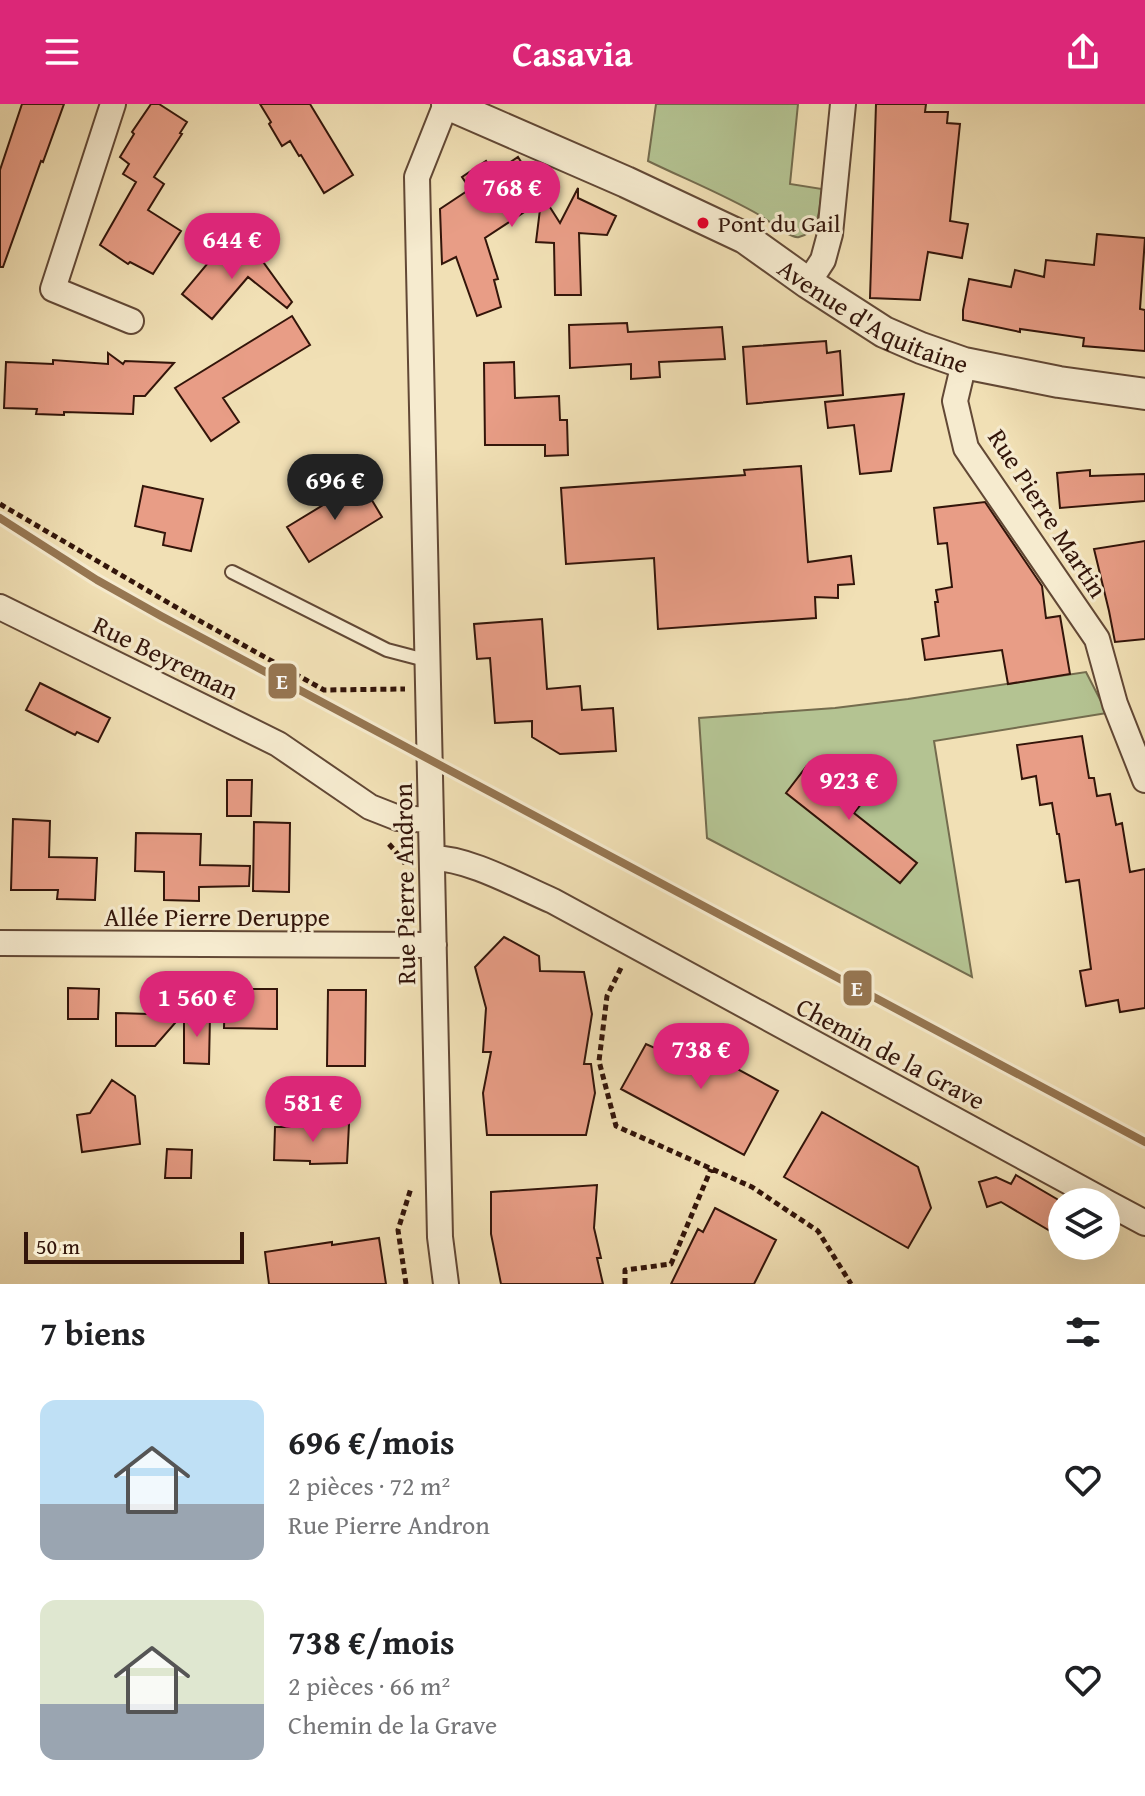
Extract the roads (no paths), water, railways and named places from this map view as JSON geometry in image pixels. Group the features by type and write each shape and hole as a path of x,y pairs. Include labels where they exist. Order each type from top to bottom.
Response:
{"street":[{"path":"113,104 53,289 131,321"},
{"name":"Avenue d'Aquitaine","path":"447,104 745,238 884,332 921,348 964,363 1059,382 1145,394"},
{"name":"Rue Pierre Andron","path":"446,1284 440,1237 417,177 447,104"},
{"path":"808,283 823,260 830,234 843,104"},
{"name":"Rue Pierre Martin","path":"964,363 955,401 966,448 1097,639 1115,704 1145,780"},
{"name":"Rue Beyreman","path":"0,607 278,744 370,807 398,818 431,820"},
{"name":"Chemin de la Grave","path":"432,858 447,858 475,867 553,901 1080,1188"},
{"name":"Allée Pierre Deruppe","path":"0,943 434,945"},
{"name":"Chemin de la Grave","path":"1120,1210 1145,1223"}],"lane":[{"path":"232,572 387,650 429,661"}],"place":[{"name":"Pont du Gail","path":"703,223"}]}
